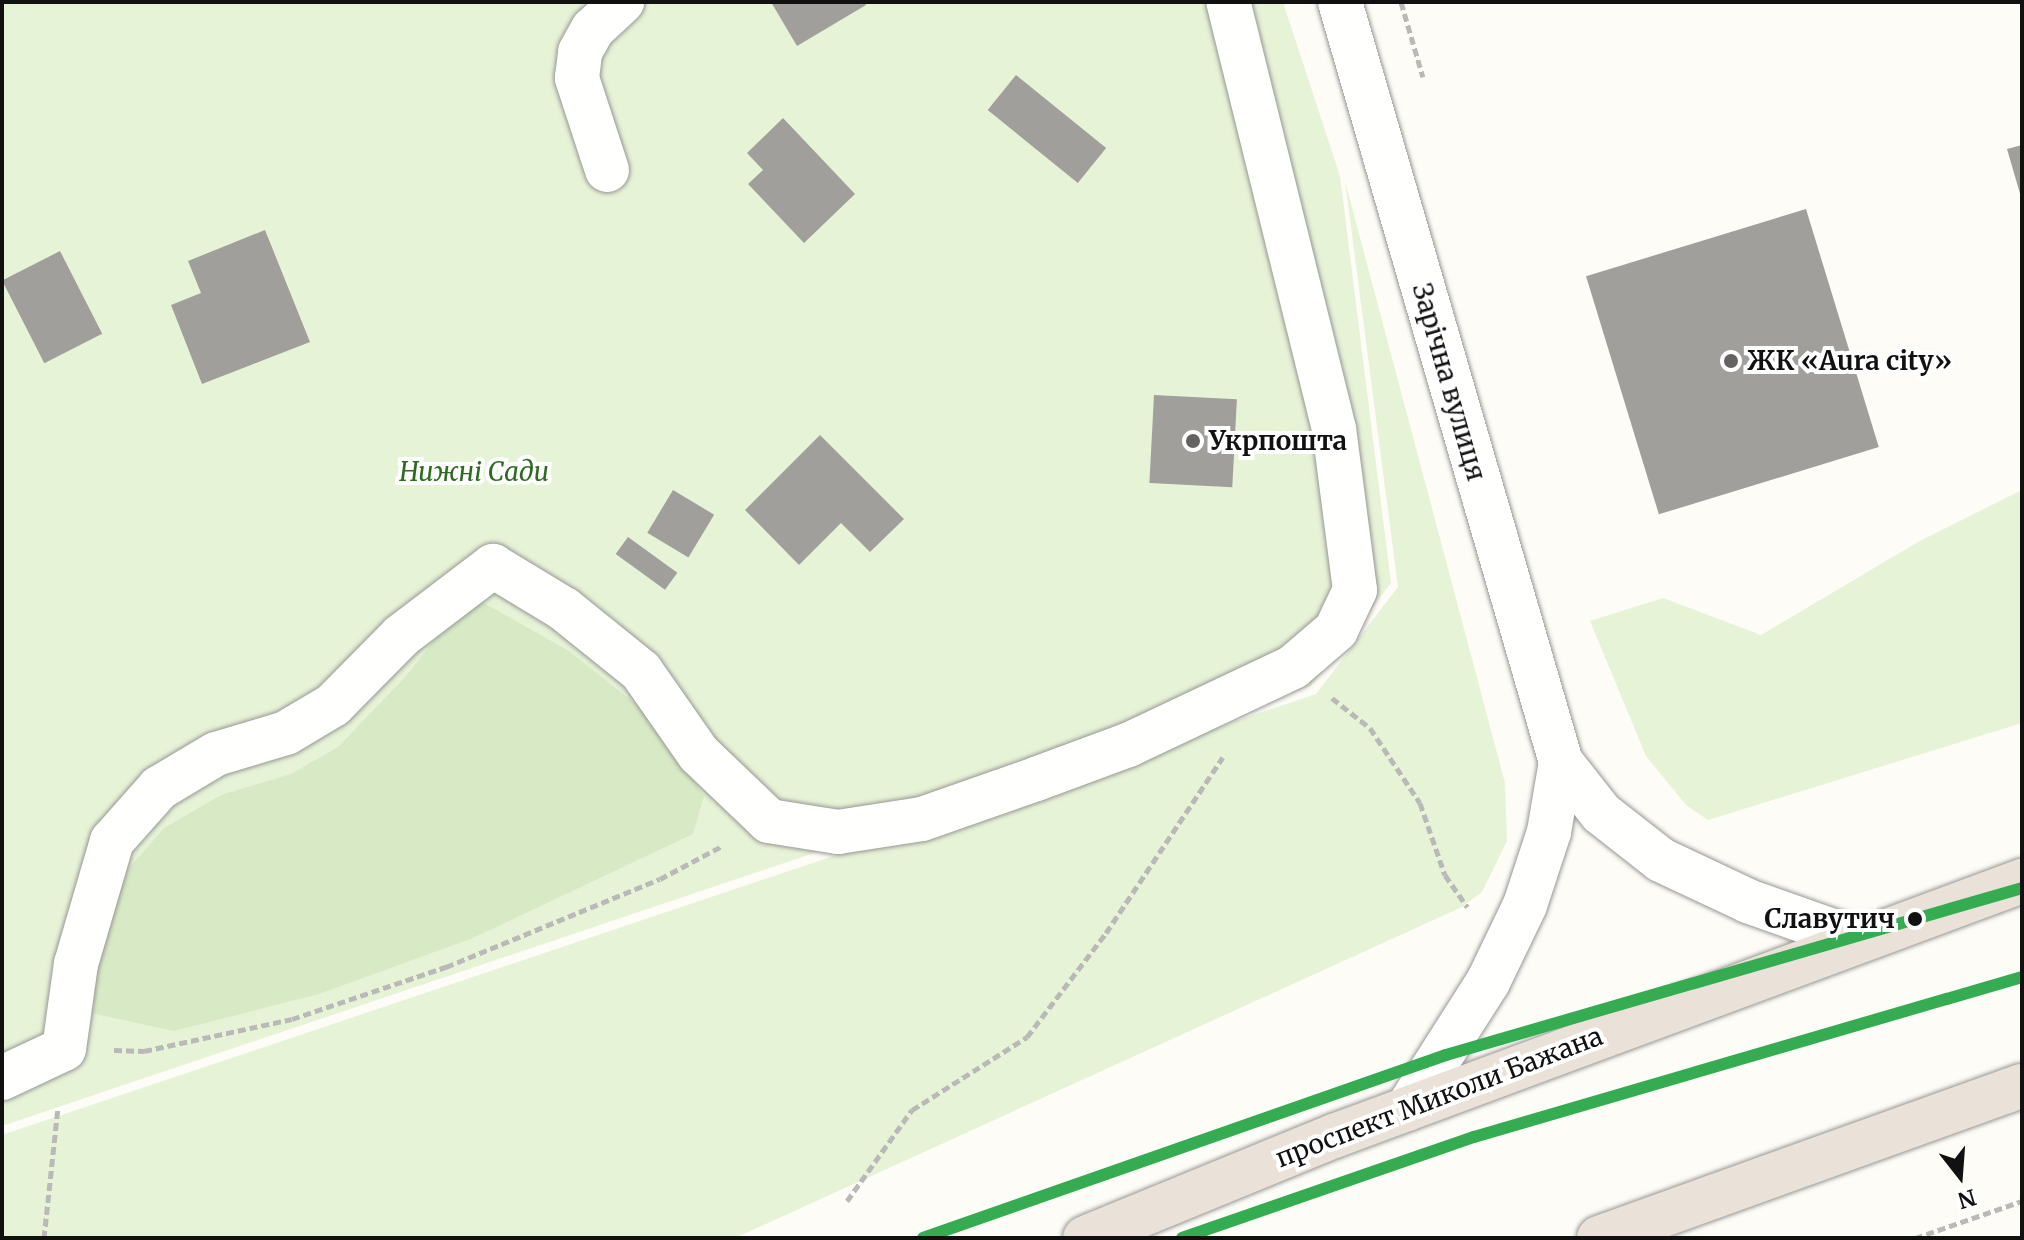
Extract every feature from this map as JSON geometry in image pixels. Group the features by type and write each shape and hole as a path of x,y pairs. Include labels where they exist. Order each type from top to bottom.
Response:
{"highway":[{"name":"проспект Миколи Бажана","path":"1085,1238 1407,1109 2022,881"},
{"path":"1599,1238 2022,1086"}],"street":[{"path":"607,170 577,78 580,52 593,29 622,2"},
{"path":"2,1078 64,1049 76,964 112,841 159,788 216,754 286,733 333,705 401,636 493,566 564,609 641,671 699,754 769,821 838,832 922,819 1128,745 1278,675 1336,630 1355,590 1334,429 1228,2"},
{"name":"Зарічна вулиця","path":"1340,2 1561,762 1601,813 1661,860 1748,901 1858,940"},
{"name":"Зарічна вулиця","path":"1407,1109 1488,982 1525,905 1549,832 1561,762"}],"path":[{"path":"1401,2 1423,77"},
{"path":"847,1201 912,1110 1027,1037 1207,786 1278,675 1370,728 1420,803 1445,875 1476,921"},
{"path":"44,1238 64,1049 144,1051 292,1019 446,967 632,890 769,821"},
{"path":"1915,1238 2022,1201"}],"green space":[{"name":"Нижні Сади","path":"2,2 1283,2 1340,176 1391,583 1311,686 2,1126"},
{"path":"1345,181 1505,783 1507,841 1482,892 1462,907 735,1238 2,1238 2,1135 1316,694 1398,587"},
{"path":"2022,490 2022,723 1708,820 1686,805 1646,756 1590,621 1663,598 1761,635 1918,542"},
{"path":"470,595 569,651 646,712 704,796 693,834 473,938 319,994 174,1031 81,1011 117,882 164,828 221,795 291,774 338,747 406,676"}],"building":[{"path":"771,2 864,2 866,5 797,46"},
{"path":"1016,75 1106,148 1078,183 988,110"},
{"path":"783,118 855,194 804,243 748,184 763,170 747,153"},
{"path":"2022,145 2022,197 2021,197 2007,149"},
{"name":"ЖК «Aura city»","path":"1806,209 1879,447 1659,514 1586,276"},
{"path":"265,230 310,342 202,384 171,305 201,293 188,261"},
{"path":"60,251 102,334 44,363 2,281"},
{"path":"1154,395 1237,399 1232,487 1149,483"},
{"path":"820,435 904,519 870,552 841,523 799,565 745,510"},
{"path":"673,490 714,515 688,558 647,533"},
{"path":"628,537 677,573 665,590 616,554"}],"transit line":[{"path":"923,1238 1446,1055 2022,888"},
{"path":"1182,1238 1474,1137 2022,977"}],"place":[{"name":"ЖК «Aura city»","path":"1731,361"},
{"name":"Укрпошта","path":"1193,441"},
{"name":"Славутич","path":"1915,919"}]}
